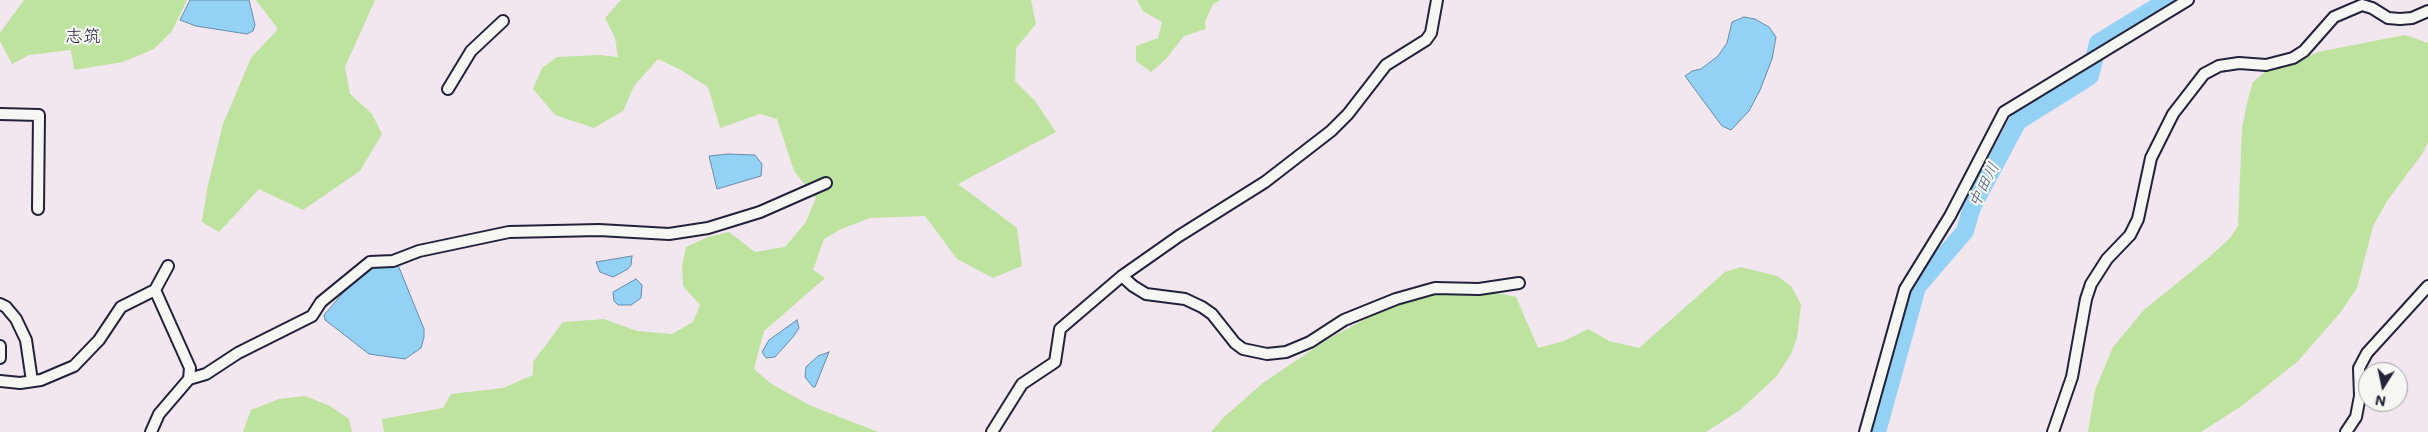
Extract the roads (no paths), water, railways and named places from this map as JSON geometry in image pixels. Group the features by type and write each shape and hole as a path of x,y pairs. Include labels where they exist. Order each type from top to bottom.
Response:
{"street":[{"path":"992,432 1022,384 1055,362 1060,330 1122,276 1179,236 1265,182 1331,131 1348,114 1386,65 1426,40 1431,33 1437,0"},
{"path":"1865,432 1905,289 1950,216 2004,112 2188,0"},
{"path":"2053,432 2072,377 2086,299 2091,284 2107,259 2130,235 2138,218 2150,158 2173,114 2204,74 2219,66 2239,63 2266,65 2293,58 2304,51 2334,17 2362,5 2372,8 2388,18 2412,18 2428,11"},
{"path":"448,88 472,51 504,21"},
{"path":"0,114 40,115 38,209"},
{"path":"189,378 206,374 238,353 312,316 321,302 370,262 393,261 419,252 509,232 599,230 669,234 708,228 760,212 826,183"},
{"path":"0,381 32,381 61,374 74,366 99,340 121,307 154,290 168,266"},
{"path":"1122,276 1132,286 1146,294 1185,299 1202,307 1212,314 1235,343 1243,349 1268,354 1286,352 1310,342 1351,317 1396,299 1435,288 1479,289 1519,283"},
{"path":"2346,432 2356,417 2360,396 2360,368 2367,353 2428,286"},
{"path":"151,432 159,414 189,378 190,368 154,290"},
{"path":"0,304 6,307 16,319 26,340 32,381"},
{"path":"0,346 0,358"}],"water":[{"path":"190,0 249,0 255,25 253,31 247,34 196,26 180,20"},
{"path":"1744,17 1755,19 1769,27 1776,37 1772,59 1760,90 1749,111 1731,130 1722,126 1685,76 1692,71 1701,69 1718,56 1727,43 1732,22"},
{"path":"728,154 755,155 762,164 761,176 717,189 709,156"},
{"path":"632,256 631,265 628,269 613,277 600,272 596,262"},
{"path":"398,265 424,329 421,348 405,359 369,354 325,320 324,315 349,286 371,267"},
{"path":"636,279 642,285 641,298 631,305 618,305 614,301 613,292"},
{"path":"797,320 799,328 793,337 775,357 766,358 762,352 769,340"},
{"path":"829,352 815,387 813,387 805,377 806,367 818,356"}],"waterway":[{"name":"中田川","path":"1877,432 1917,287 1965,231 1972,207 2018,121 2090,76 2098,43 2168,0"}],"district":[{"name":"志筑","path":"83,36"}]}
